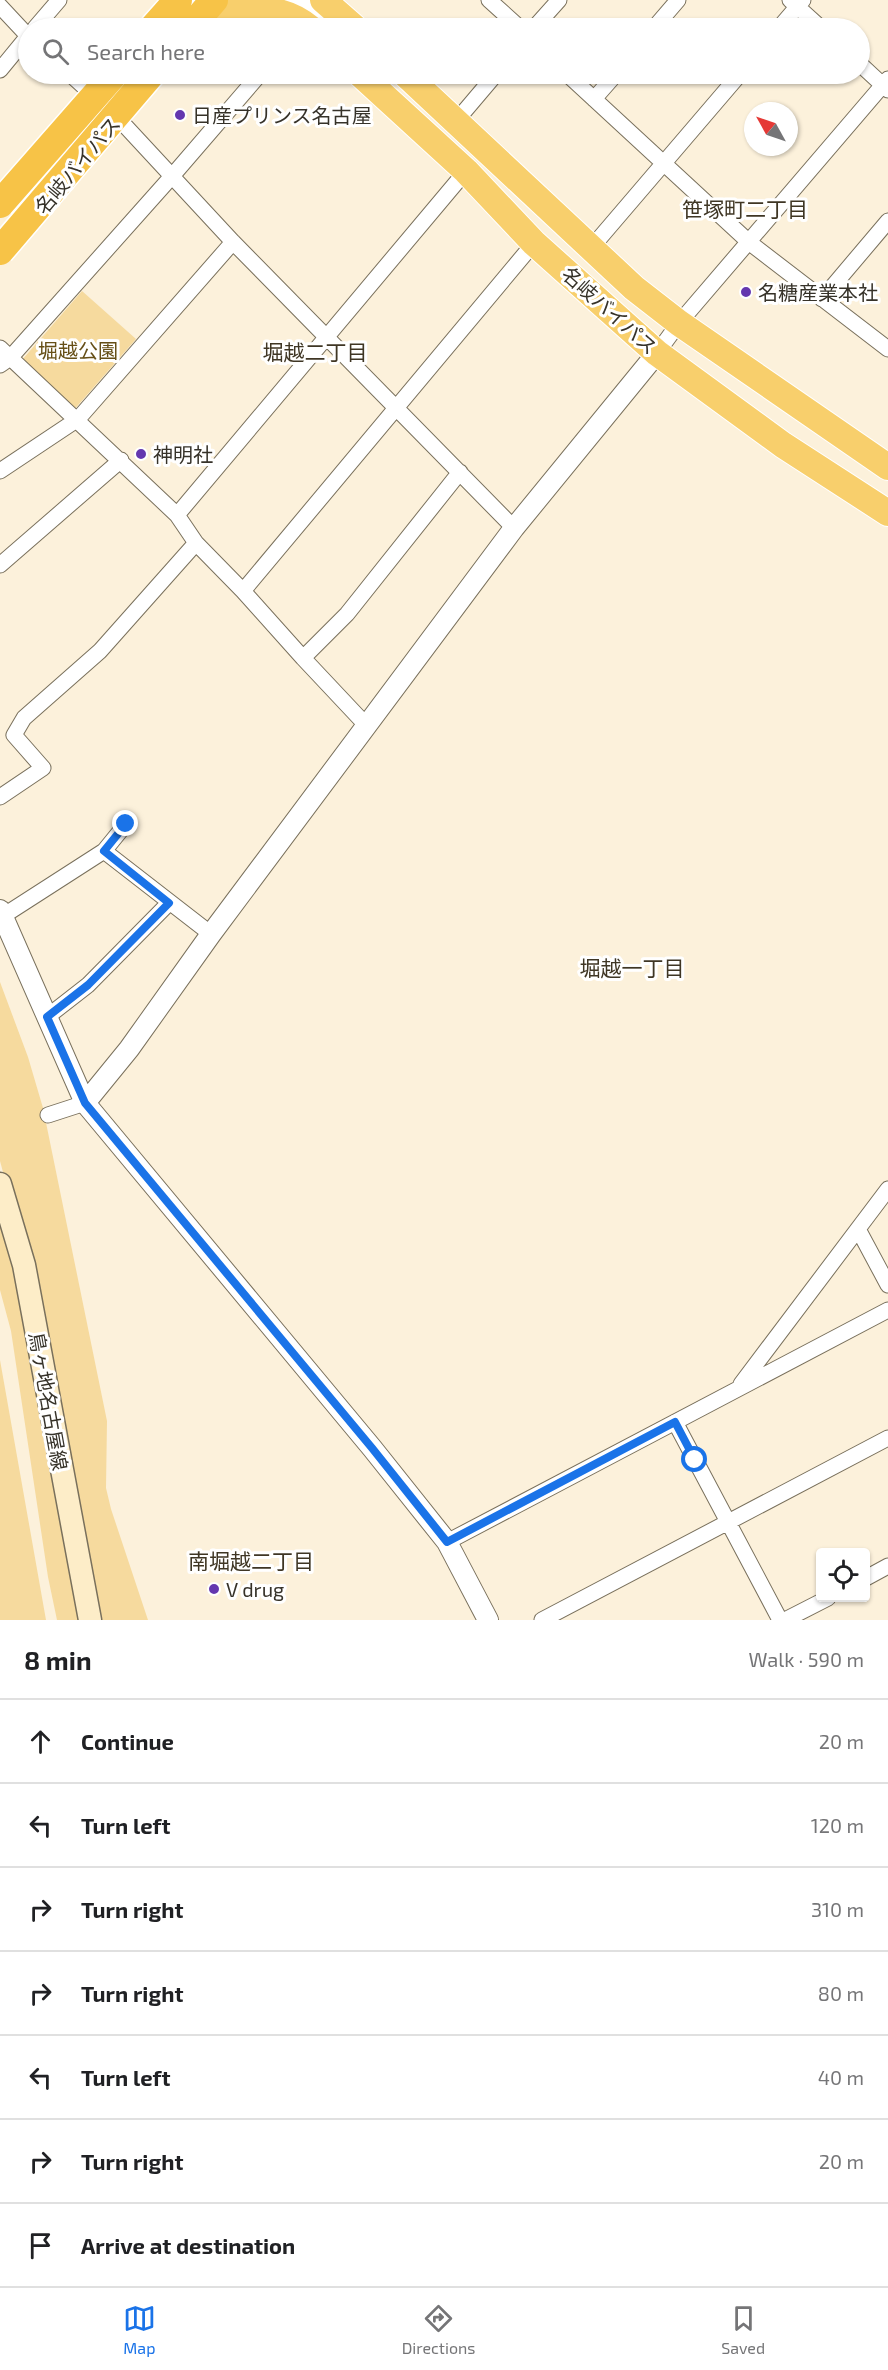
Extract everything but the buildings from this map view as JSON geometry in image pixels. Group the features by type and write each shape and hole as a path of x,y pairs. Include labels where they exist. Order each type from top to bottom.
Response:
{"highway":[{"path":"324,0 344,18"},
{"path":"179,12 232,11 248,8 274,11 294,18"},
{"name":"名岐バイパス","path":"0,194 94,84"},
{"path":"0,204 105,84"},
{"path":"0,251 143,84"},
{"name":"名岐バイパス","path":"0,256 144,84"},
{"name":"名岐バイパス","path":"373,84 466,171 534,243 657,353 783,445 888,513"},
{"name":"名岐バイパス","path":"416,84 634,288 679,323 888,467"}],"main road":[{"name":"鳥ヶ地名古屋線","path":"0,1184 24,1265 90,1620"}],"street":[{"path":"44,18 59,0"},
{"path":"489,0 509,18"},
{"path":"543,18 559,0"},
{"path":"663,18 678,0"},
{"path":"786,18 797,2 812,18"},
{"path":"0,6 18,25"},
{"path":"0,70 18,48"},
{"path":"48,1115 85,1103 129,1049 211,934 514,528 679,323 886,85 870,72"},
{"path":"97,84 117,117 233,242 514,528"},
{"path":"251,84 173,175 3,357 78,419 177,515 196,543 366,725"},
{"path":"457,120 488,84"},
{"path":"578,84 750,243 888,349"},
{"path":"594,99 607,84"},
{"path":"592,247 731,84"},
{"path":"177,515 466,171"},
{"path":"822,299 888,221"},
{"path":"0,471 78,419 233,242"},
{"path":"243,591 534,243"},
{"path":"0,565 121,460"},
{"path":"303,658 346,614 460,472"},
{"path":"0,797 43,768 14,735 24,718 100,651 196,543"},
{"path":"126,824 104,851 1,913 85,1103 372,1448 447,1542 488,1620"},
{"path":"104,851 211,934"},
{"path":"47,1017 88,985 169,903"},
{"path":"738,1389 888,1190"},
{"path":"858,1229 888,1285"},
{"path":"447,1542 888,1310"},
{"path":"675,1422 780,1620"},
{"path":"542,1620 888,1438"},
{"path":"870,1576 888,1566"},
{"path":"785,1620 820,1602"}],"green space":[{"name":"堀越公園","path":"82,291 136,339 72,412 22,360"},
{"path":"0,982 28,1057 43,1108 107,1421 106,1488 148,1620 97,1620 46,1331 0,1161"},
{"path":"0,1215 13,1258 80,1620 57,1620 48,1577 11,1331 0,1290"},
{"path":"0,1360 46,1620 0,1620"}],"place":[{"name":"日産プリンス名古屋","path":"180,115"},
{"name":"名糖産業本社","path":"746,292"},
{"name":"神明社","path":"141,454"},
{"name":"V drug","path":"214,1589"}],"district":[{"name":"笹塚町二丁目","path":"745,208"},
{"name":"堀越二丁目","path":"315,351"},
{"name":"堀越一丁目","path":"632,967"},
{"name":"南堀越二丁目","path":"251,1560"}],"route":[{"path":"126,824 104,851 169,903 88,985 47,1017 85,1103 372,1448 447,1542 675,1422 695,1460"}]}
